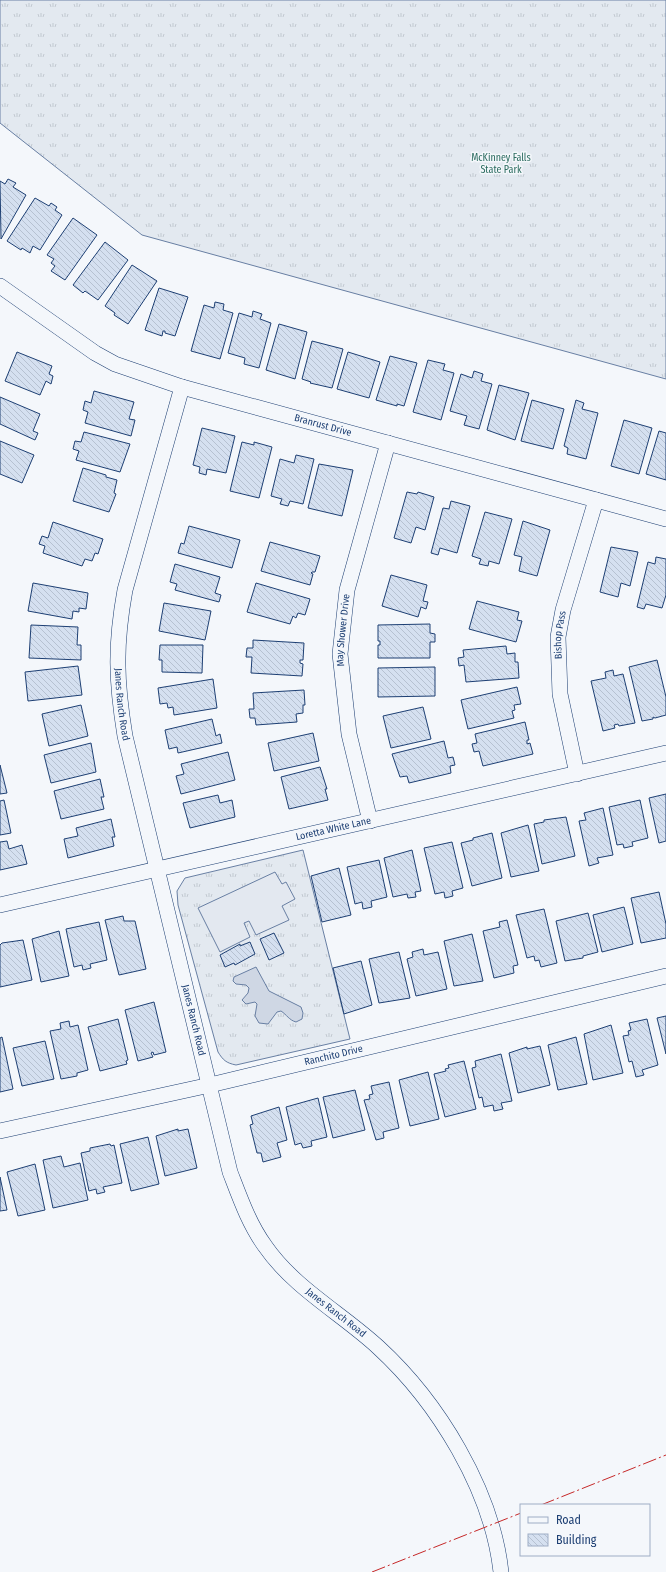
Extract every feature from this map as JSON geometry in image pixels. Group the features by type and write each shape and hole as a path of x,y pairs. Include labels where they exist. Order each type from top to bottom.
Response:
{"street":[{"name":"Branrust Drive","path":"0,287 95,353 115,364 182,387 666,519"},
{"name":"Janes Ranch Road","path":"182,387 125,590 119,624 117,651 120,706 125,736 230,1172 252,1226 265,1247 280,1265 297,1281 378,1347 408,1377 432,1409 464,1459 475,1483 492,1532 500,1572"},
{"name":"May Shower Drive","path":"370,821 349,734 340,654 347,590 388,443"},
{"name":"Bishop Pass","path":"577,774 560,694 558,637 562,610 596,500"},
{"name":"Loretta White Lane","path":"0,905 666,753"},
{"name":"Ranchito Drive","path":"0,1131 210,1085 666,976"}],"green space":[{"name":"McKinney Falls State Park","path":"0,0 666,0 666,379 142,235 0,123"},
{"path":"303,850 350,1039 236,1065 227,1062 218,1052 178,905 177,891 185,878"}],"shaded area":[{"path":"275,872 282,884 286,882 295,899 282,906 289,920 256,935 249,921 244,923 250,937 220,952 198,908"},
{"path":"256,967 269,991 301,1007 303,1013 302,1019 296,1022 281,1011 277,1012 268,1024 259,1023 255,1016 257,1004 255,1002 246,1004 242,1000 248,993 249,988 246,985 236,984 233,981 234,977"}],"building":[{"path":"8,179 16,183 13,187 26,195 1,239 0,181 5,184"},
{"path":"35,198 49,206 51,203 57,207 55,210 62,215 40,250 33,246 30,253 22,248 21,250 7,241"},
{"path":"73,218 97,235 65,280 51,271 55,266 51,263 54,259 47,255"},
{"path":"105,242 128,260 98,300 85,291 83,293 73,285"},
{"path":"132,265 157,281 128,324 114,315 115,313 105,306"},
{"path":"159,288 188,297 175,336 165,333 165,331 163,331 162,336 145,330"},
{"path":"215,302 224,304 223,310 233,313 220,359 191,351 204,305 214,308"},
{"path":"253,311 262,314 260,319 271,323 259,368 244,364 245,358 228,353 239,313 252,317"},
{"path":"279,324 307,332 295,379 266,370"},
{"path":"312,341 343,349 332,388 310,383 311,382 302,379"},
{"path":"17,352 52,366 49,374 53,376 51,384 46,381 40,395 5,381"},
{"path":"348,352 380,362 369,398 337,389"},
{"path":"390,356 417,363 404,406 397,404 397,406 376,400"},
{"path":"428,360 445,364 443,370 454,373 441,420 413,412"},
{"path":"474,371 483,374 481,381 492,384 479,429 464,425 467,416 450,411 461,374 472,378"},
{"path":"499,385 529,393 515,440 487,430"},
{"path":"94,391 134,402 129,419 135,420 131,436 85,423 88,412 83,410 85,401 91,403"},
{"path":"0,397 40,414 33,431 38,433 35,440 0,424"},
{"path":"532,400 564,409 553,449 521,441"},
{"path":"576,400 584,403 582,409 598,413 586,459 567,454 568,448 564,446"},
{"path":"624,420 652,428 639,474 611,466"},
{"path":"202,428 235,436 226,473 207,469 206,475 199,473 200,467 193,465"},
{"path":"659,431 666,433 666,480 646,474"},
{"path":"84,432 130,444 120,472 76,460 79,451 73,449 75,441 81,442"},
{"path":"0,441 34,455 22,483 0,474"},
{"path":"242,442 254,445 254,442 272,447 259,498 230,491"},
{"path":"296,455 314,459 303,504 290,501 288,506 280,504 282,499 271,496 280,459 294,463"},
{"path":"319,464 353,470 342,516 308,508"},
{"path":"83,468 117,480 114,493 116,494 109,512 73,501"},
{"path":"407,492 417,494 418,492 434,497 425,530 416,527 411,543 394,538"},
{"path":"451,501 470,506 457,553 440,548 438,555 431,553 443,508 449,509"},
{"path":"485,512 512,519 499,564 489,561 488,566 479,564 481,559 472,556"},
{"path":"523,521 550,530 537,576 519,571 522,557 514,555"},
{"path":"53,522 103,539 98,554 95,553 92,561 85,559 82,566 43,553 45,546 39,544 42,536 48,538"},
{"path":"189,526 240,540 232,568 178,553 181,543 184,544"},
{"path":"270,542 320,556 315,572 311,573 313,574 310,585 261,571"},
{"path":"611,547 638,552 630,586 621,583 618,597 600,592"},
{"path":"656,557 666,559 666,595 662,608 646,604 644,609 637,607 648,562 655,564"},
{"path":"175,564 220,577 215,593 221,595 219,602 175,590 177,584 170,582"},
{"path":"391,575 427,585 423,601 428,602 426,609 421,607 418,617 382,606"},
{"path":"33,583 88,593 86,609 79,608 79,612 73,611 72,619 28,611"},
{"path":"256,583 310,599 305,615 298,613 296,618 293,616 290,624 247,612"},
{"path":"477,601 519,612 517,620 522,621 516,642 469,629"},
{"path":"164,603 211,611 205,640 159,631"},
{"path":"430,624 430,633 435,634 435,642 430,642 430,658 378,658 378,645 380,645 380,641 378,641 378,625"},
{"path":"31,625 78,627 77,645 81,645 81,660 29,658"},
{"path":"253,640 304,643 303,660 300,660 300,663 303,664 302,676 251,673 252,657 246,657 247,648 253,648"},
{"path":"160,645 203,645 202,673 162,672 162,660 159,660"},
{"path":"506,646 507,654 515,653 515,662 518,662 519,678 466,682 464,665 459,666 458,658 464,657 463,650"},
{"path":"657,660 666,697 666,715 655,718 653,717 653,719 642,721 629,667"},
{"path":"78,666 82,695 28,701 25,672"},
{"path":"435,667 435,696 378,697 378,668"},
{"path":"613,670 614,676 623,674 635,723 619,726 618,724 614,725 615,728 603,731 591,681 606,678 605,672"},
{"path":"213,679 217,708 174,715 173,707 168,708 167,703 160,704 158,688"},
{"path":"517,687 521,704 514,705 515,710 512,711 514,718 468,729 461,700"},
{"path":"304,690 305,705 303,705 303,713 296,714 297,722 256,725 255,718 250,718 249,709 254,709 253,693"},
{"path":"81,705 88,736 49,746 42,714"},
{"path":"423,707 431,739 391,748 383,716"},
{"path":"212,719 216,736 220,734 222,743 178,753 177,747 169,749 165,730"},
{"path":"525,722 529,740 527,740 527,744 530,743 533,754 483,766 479,751 474,752 472,744 477,743 475,734"},
{"path":"313,733 319,761 274,771 268,743"},
{"path":"444,741 448,758 453,757 455,765 450,766 451,773 409,783 407,776 400,777 392,754"},
{"path":"91,743 96,772 51,783 44,755"},
{"path":"228,752 235,780 181,794 176,776 184,774 181,764"},
{"path":"0,765 7,793 0,794"},
{"path":"320,767 327,789 325,789 328,800 289,809 281,777"},
{"path":"100,779 104,797 101,797 104,809 61,819 54,791"},
{"path":"666,794 666,841 659,843 649,798"},
{"path":"218,795 220,803 232,800 235,817 190,828 183,803"},
{"path":"4,800 11,833 0,835 0,801"},
{"path":"640,800 648,838 632,842 633,846 624,848 623,844 617,845 609,807"},
{"path":"603,808 613,855 597,858 599,863 589,866 579,821 586,820 584,813"},
{"path":"566,817 575,856 542,864 534,824 544,822 544,820"},
{"path":"111,819 115,837 112,837 114,846 68,858 64,839 78,836 76,828"},
{"path":"528,825 539,871 511,877 501,833"},
{"path":"492,833 502,878 472,886 461,843"},
{"path":"7,841 9,849 22,845 27,864 0,870 0,842"},
{"path":"452,842 463,888 452,891 453,896 445,898 444,892 435,894 424,848"},
{"path":"412,850 421,891 415,892 416,897 408,898 407,894 393,897 384,858"},
{"path":"379,860 387,897 371,901 372,907 363,909 362,902 355,904 347,867"},
{"path":"339,868 351,915 322,922 311,876"},
{"path":"659,892 666,924 666,938 641,943 631,898"},
{"path":"624,907 633,944 602,952 593,915"},
{"path":"544,909 557,963 541,967 539,960 535,961 534,956 527,958 516,915"},
{"path":"588,913 598,952 583,956 583,958 565,961 556,921"},
{"path":"123,916 124,921 135,921 146,969 119,975 105,920"},
{"path":"507,920 518,965 513,966 514,973 494,978 483,931 500,927 499,922"},
{"path":"99,922 107,960 90,964 91,968 83,970 82,965 74,967 66,929"},
{"path":"59,931 69,976 41,982 32,939"},
{"path":"274,933 284,953 269,960 260,939"},
{"path":"472,934 483,981 454,986 444,941"},
{"path":"23,940 32,980 0,987 0,945 2,943"},
{"path":"250,942 255,954 235,965 234,963 225,967 220,955 240,944 240,946"},
{"path":"423,949 424,955 438,952 447,989 416,996 407,959 413,957 412,952"},
{"path":"399,952 410,998 379,1003 369,959"},
{"path":"361,961 372,1005 344,1014 333,968"},
{"path":"154,1002 166,1052 154,1055 153,1052 151,1053 153,1057 138,1061 125,1010"},
{"path":"666,1016 666,1054 657,1018"},
{"path":"118,1019 128,1060 126,1061 127,1064 100,1071 88,1027"},
{"path":"647,1019 658,1065 642,1070 644,1075 636,1077 632,1061 629,1062 623,1036 629,1035 628,1031 631,1030 629,1023"},
{"path":"69,1021 70,1027 78,1025 88,1070 77,1073 77,1076 61,1079 50,1031 61,1029 60,1023"},
{"path":"611,1025 623,1073 593,1080 584,1034"},
{"path":"2,1037 13,1089 0,1092 0,1038"},
{"path":"576,1037 587,1084 558,1090 548,1045"},
{"path":"45,1041 54,1079 22,1086 13,1048"},
{"path":"540,1046 550,1085 518,1093 509,1053 527,1047 527,1049"},
{"path":"501,1054 512,1101 501,1103 503,1109 494,1111 493,1105 484,1107 482,1097 479,1098 472,1068 476,1067 475,1061"},
{"path":"464,1061 476,1109 445,1117 434,1074 446,1071 445,1069 449,1068 448,1065"},
{"path":"428,1072 439,1119 410,1126 399,1080"},
{"path":"389,1082 399,1128 383,1132 384,1138 376,1140 364,1100 370,1099 369,1095 373,1094 371,1086"},
{"path":"355,1090 365,1130 333,1138 323,1097"},
{"path":"318,1098 327,1137 311,1141 312,1146 303,1148 301,1143 295,1145 286,1107"},
{"path":"279,1107 287,1140 277,1143 281,1157 263,1162 261,1153 257,1153 250,1125 253,1124 251,1116"},
{"path":"178,1129 178,1131 188,1129 197,1168 165,1176 156,1136"},
{"path":"148,1137 159,1184 131,1191 120,1144"},
{"path":"110,1144 111,1146 114,1145 122,1183 103,1187 105,1192 97,1194 96,1189 89,1191 81,1153 90,1151 90,1148"},
{"path":"61,1156 64,1167 80,1163 88,1200 53,1208 43,1160"},
{"path":"35,1164 45,1210 18,1216 7,1172"},
{"path":"0,1177 7,1210 0,1211"}],"power":[{"path":"544,1504 666,1455"},
{"path":"372,1572 520,1513"}]}
